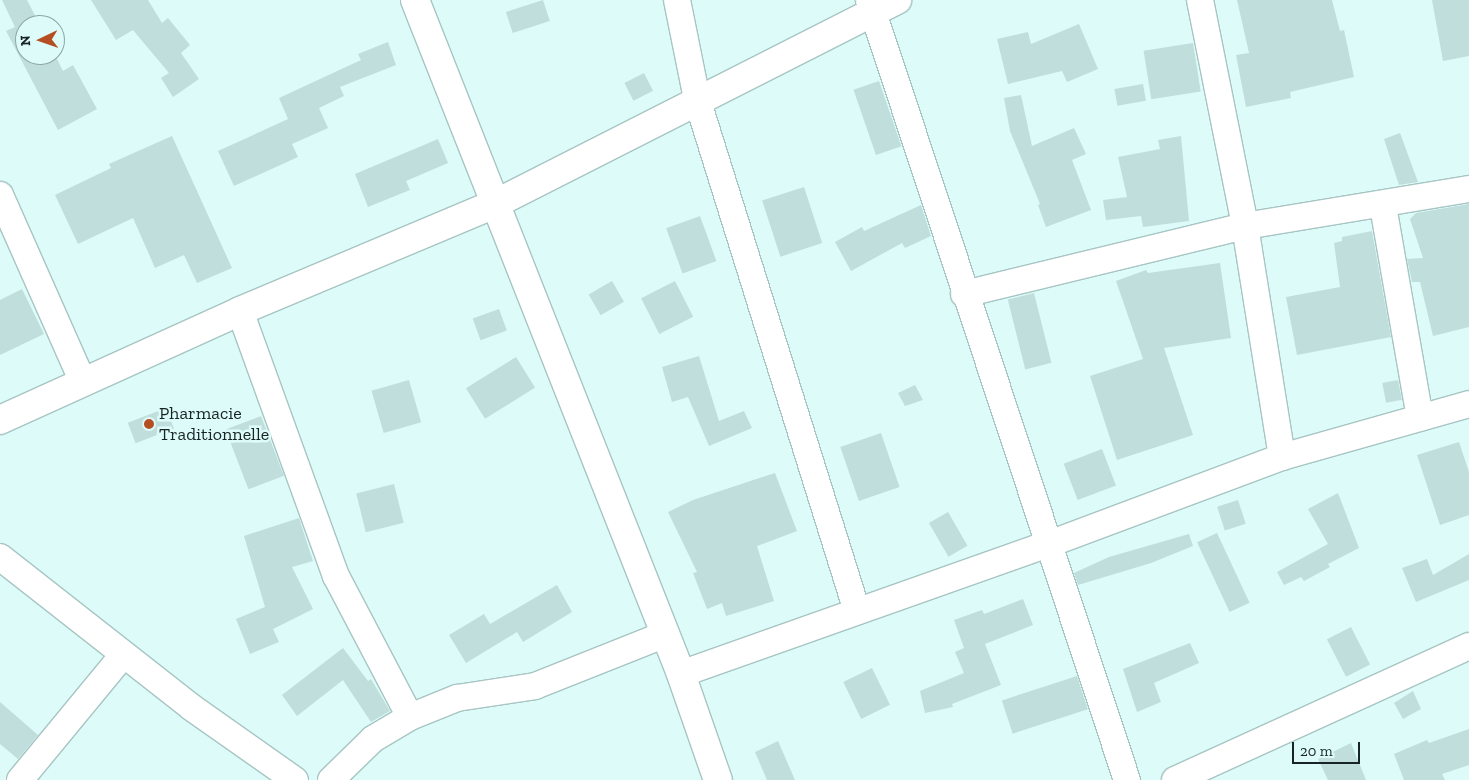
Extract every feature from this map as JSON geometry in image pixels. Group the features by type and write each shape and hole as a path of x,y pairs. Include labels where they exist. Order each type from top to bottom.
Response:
{"street":[{"path":"415,0 682,674 718,780"},
{"path":"678,0 697,99 857,611"},
{"path":"1200,0 1245,226 1282,457"},
{"path":"0,420 240,311 495,204 880,4 964,294 1127,780"},
{"path":"964,294 1245,226 1382,206 1469,189"},
{"path":"0,195 83,382"},
{"path":"1382,206 1420,418"},
{"path":"240,311 336,576 410,717"},
{"path":"682,674 1049,544 1282,457 1469,404"},
{"path":"0,557 191,707 294,780"},
{"path":"331,780 372,739 410,717 457,698 535,686 666,634"},
{"path":"1175,780 1469,646"},
{"path":"20,780 124,654"}],"building":[{"path":"2,0 27,0 35,15 15,15 15,27"},
{"path":"91,0 148,0 162,23 168,18 190,45 181,53 199,79 173,97 161,78 169,73 133,30 116,40"},
{"path":"543,0 550,21 513,33 506,12"},
{"path":"1237,0 1332,0 1340,31 1344,30 1354,77 1290,92 1291,98 1246,107 1236,55 1249,53"},
{"path":"1432,0 1469,0 1469,56 1443,61"},
{"path":"1079,24 1098,69 1067,82 1062,71 1008,84 997,39 1028,32 1031,44"},
{"path":"15,27 15,48 6,31"},
{"path":"388,42 396,65 340,87 344,96 319,108 328,128 292,144 298,157 234,186 218,151 288,119 279,98 361,60 358,54"},
{"path":"1193,43 1201,91 1151,99 1144,51"},
{"path":"24,65 60,65 63,71 73,65 97,109 58,130"},
{"path":"644,73 653,91 633,101 624,83"},
{"path":"879,81 901,146 876,155 853,90"},
{"path":"1143,84 1146,101 1117,106 1114,89"},
{"path":"1021,95 1032,146 1074,128 1086,154 1072,160 1091,210 1046,227 1038,205 1040,204 1010,131 1004,98"},
{"path":"1400,133 1418,182 1399,185 1384,139"},
{"path":"172,136 232,268 197,283 184,255 155,268 133,218 78,244 55,195 111,168 109,164"},
{"path":"1181,136 1189,221 1143,227 1141,216 1106,220 1103,200 1127,197 1118,157 1160,149 1158,140"},
{"path":"438,139 448,163 406,181 410,190 368,207 355,174"},
{"path":"804,187 822,243 780,257 762,201"},
{"path":"1469,204 1469,327 1433,336 1420,282 1412,282 1407,259 1423,258 1410,219 1416,213"},
{"path":"921,205 931,236 905,248 902,243 851,271 835,242 862,227 864,231"},
{"path":"700,216 716,261 683,273 666,228"},
{"path":"1372,231 1391,337 1297,355 1286,297 1340,287 1334,243 1342,241 1342,237"},
{"path":"1220,263 1231,338 1164,348 1193,435 1117,460 1090,376 1143,359 1116,281 1146,270 1148,273"},
{"path":"612,281 624,302 601,315 589,294"},
{"path":"675,281 693,317 659,334 641,298"},
{"path":"22,289 44,334 0,355 0,300"},
{"path":"1034,293 1051,363 1025,369 1008,300"},
{"path":"499,309 507,331 481,340 473,319"},
{"path":"699,356 719,421 744,411 752,428 709,446 688,397 672,402 662,367"},
{"path":"516,357 535,388 485,419 466,388"},
{"path":"409,380 421,422 384,433 372,391"},
{"path":"1398,380 1402,400 1386,403 1382,383"},
{"path":"915,385 923,400 905,406 898,393"},
{"path":"166,408 174,429 136,443 128,423"},
{"path":"261,416 284,476 248,489 226,430"},
{"path":"881,433 900,487 859,501 840,447"},
{"path":"1459,442 1469,472 1469,515 1440,525 1417,455"},
{"path":"1102,449 1116,485 1078,500 1064,464"},
{"path":"775,473 797,531 757,546 774,601 726,616 722,603 707,609 693,573 697,572 668,512 693,500"},
{"path":"394,484 404,523 366,532 356,493"},
{"path":"1338,493 1359,548 1328,564 1330,567 1304,581 1301,577 1284,585 1277,572 1328,544 1308,509"},
{"path":"1238,500 1246,524 1225,531 1217,507"},
{"path":"948,512 968,546 948,557 929,523"},
{"path":"299,518 313,561 292,567 313,609 273,629 279,642 250,654 236,619 265,607 244,536"},
{"path":"1217,533 1250,603 1230,612 1197,542"},
{"path":"1189,534 1193,546 1151,563 1078,585 1074,573 1109,557"},
{"path":"1469,554 1469,580 1416,602 1402,568 1427,559 1433,575"},
{"path":"557,585 572,612 523,642 517,632 466,663 449,635 484,614 490,624"},
{"path":"1023,599 1033,625 985,644 1001,685 952,704 953,707 925,713 920,691 964,673 955,652 964,648 954,620 982,610 984,614"},
{"path":"1351,627 1370,664 1346,677 1327,639"},
{"path":"1190,643 1199,663 1154,683 1161,702 1137,712 1123,669"},
{"path":"343,648 368,681 371,679 390,711 371,722 343,680 297,716 282,695"},
{"path":"872,668 890,705 861,719 843,682"},
{"path":"1077,676 1088,709 1013,734 1002,700"},
{"path":"1413,691 1421,709 1403,719 1394,703"},
{"path":"0,702 38,735 18,759 0,744"},
{"path":"1469,729 1469,765 1442,774 1445,780 1404,780 1394,754 1427,740 1429,743"},
{"path":"778,741 795,780 767,780 755,752"},
{"path":"1351,743 1366,780 1328,780 1318,759"}],"place":[{"name":"Pharmacie Traditionnelle","path":"149,424"}]}
